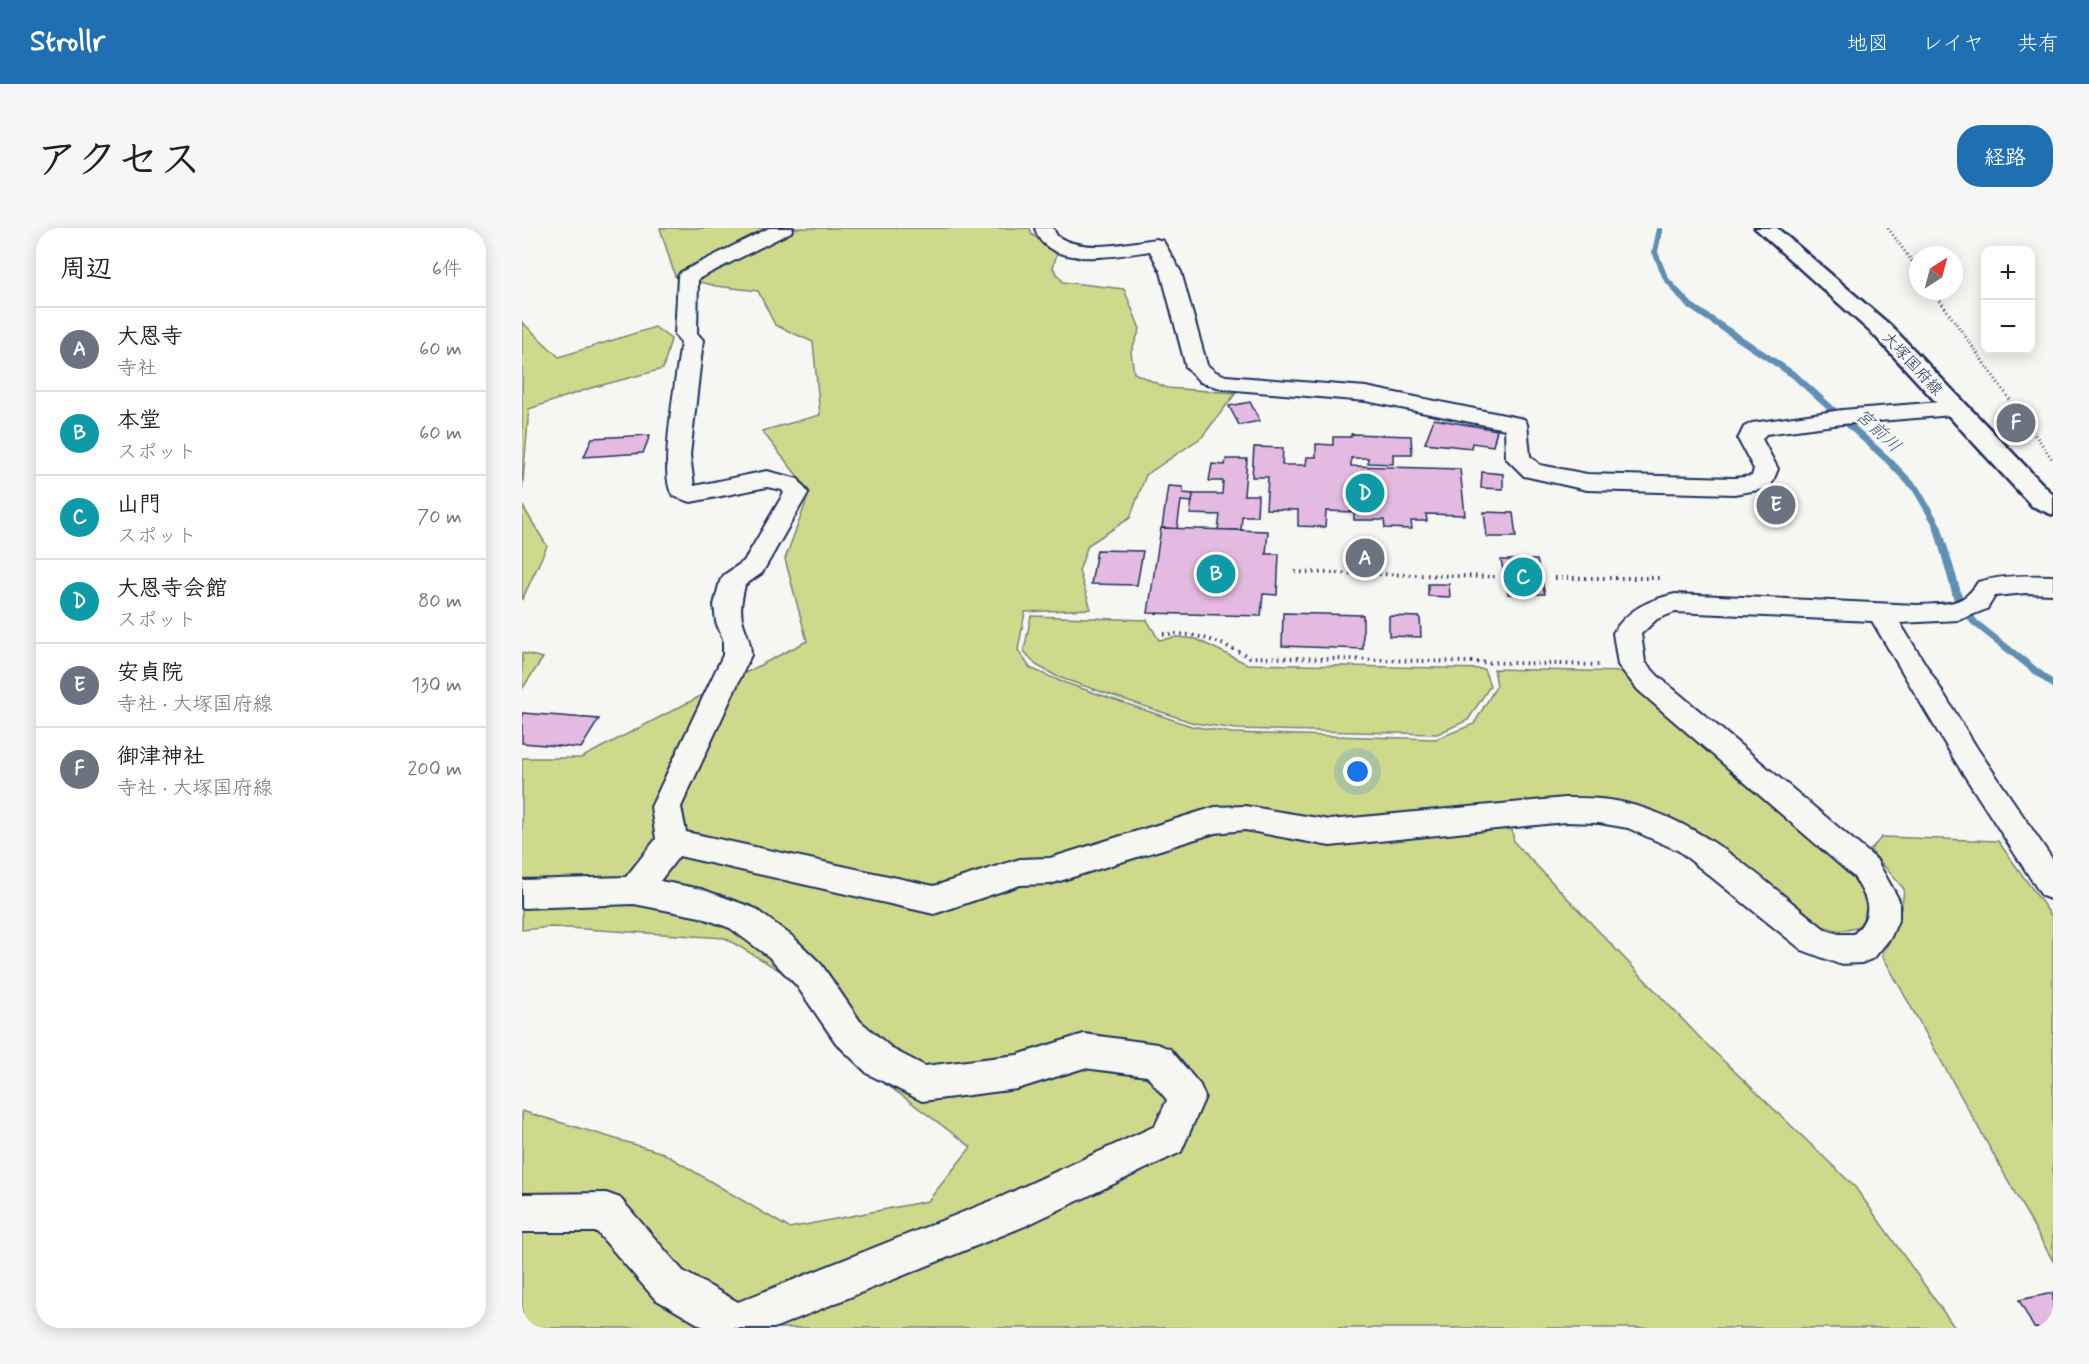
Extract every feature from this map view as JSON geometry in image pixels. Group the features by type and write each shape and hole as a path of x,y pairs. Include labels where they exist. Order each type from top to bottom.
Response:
{"main road":[{"name":"大塚国府線","path":"1765,228 1883,331 2041,500 2053,506"}],"street":[{"path":"634,890 672,842 666,807 737,655 737,639 729,622 727,605 733,581 753,567 796,493 790,484 767,479 691,494 682,490 678,455 692,340 686,335 688,276 783,228"},
{"path":"1044,228 1045,235 1052,244 1064,250 1085,251 1155,245 1171,272 1197,367 1208,377 1224,382 1366,394 1516,423 1518,458 1532,471 1587,482 1734,486 1762,483 1766,469 1750,439 1752,432 1760,428 1842,417 1953,408"},
{"path":"672,842 934,900 1020,872 1050,870 1215,820 1245,818 1330,833 1565,810 1599,811 1629,816 1658,826 1690,842 1814,940 1839,949 1862,948 1878,932 1885,914 1879,889 1865,868 1648,682 1632,666 1627,633 1636,621 1655,607 1674,603 1917,614 1959,611 1978,603 1987,588 2026,584 2053,585"},
{"path":"1880,612 1967,756 2053,886"},
{"path":"522,894 634,890 702,903 742,918 781,947 809,975 856,1040 881,1062 922,1084 1017,1072 1084,1051 1157,1061 1187,1097 1168,1139 1011,1212 736,1323 669,1285 606,1212 522,1213"}],"path":[{"path":"1888,228 1909,257"},
{"path":"1939,300 2053,460"},
{"path":"1294,572 1498,577"},
{"path":"1556,578 1666,578"},
{"path":"1163,634 1190,633 1210,638 1250,657 1632,666"}],"green space":[{"path":"660,228 1030,228 1032,235 1058,249 1053,268 1063,282 1124,289 1140,329 1131,352 1134,373 1167,388 1236,393 1202,437 1146,475 1130,518 1088,545 1079,571 1091,609 1025,612 1018,650 1030,668 1060,681 1191,726 1232,733 1436,739 1474,724 1497,685 1494,669 1625,672 1849,865 1870,904 1865,924 1837,930 1810,921 1695,831 1667,817 1508,804 1514,842 1703,1041 1855,1187 1955,1328 522,1328 522,1111 663,1153 789,1228 928,1201 971,1147 843,1052 799,982 725,938 552,927 522,930 522,758 581,758 807,641 785,559 810,492 762,431 820,415 813,342 775,325 758,291 716,286 675,276"},
{"path":"522,322 559,357 655,327 671,339 663,369 591,388 529,409 522,492"},
{"path":"522,505 547,546 522,600"},
{"path":"1031,616 1147,620 1159,640 1177,637 1196,639 1247,664 1484,669 1490,686 1468,720 1437,734 1236,729 1194,723 1058,677 1036,665 1024,651"},
{"path":"522,653 543,658 522,689"},
{"path":"1882,837 1998,841 2053,918 2053,1261 1882,955 1897,924 1904,889 1870,850"}],"building":[{"path":"1250,402 1260,421 1239,425 1229,406"},
{"path":"1434,419 1497,430 1493,446 1472,443 1471,448 1425,443"},
{"path":"1351,434 1411,436 1412,454 1393,454 1393,464 1368,463 1368,458 1351,458 1351,466 1460,469 1465,515 1426,514 1427,521 1411,521 1412,529 1385,528 1384,520 1354,520 1354,512 1326,511 1325,527 1298,526 1298,510 1266,509 1268,477 1252,477 1254,447 1283,448 1282,465 1306,465 1307,457 1316,457 1316,444 1333,445 1333,437 1351,437"},
{"path":"650,435 643,453 584,457 592,438"},
{"path":"1226,459 1247,459 1244,495 1258,495 1257,516 1242,516 1241,530 1218,530 1220,515 1190,514 1193,494 1222,494 1223,481 1209,481 1212,464 1225,465"},
{"path":"1482,472 1503,474 1503,489 1481,488"},
{"path":"1168,486 1183,487 1183,493 1193,494 1192,502 1181,501 1177,529 1162,528"},
{"path":"1484,512 1513,513 1516,537 1487,537"},
{"path":"1161,528 1268,531 1266,554 1279,554 1277,595 1263,594 1261,616 1148,613"},
{"path":"1097,550 1143,551 1137,585 1091,584"},
{"path":"1501,560 1537,560 1545,594 1508,594"},
{"path":"1428,584 1449,584 1450,597 1428,596"},
{"path":"1283,613 1363,615 1363,649 1282,646"},
{"path":"1389,616 1420,617 1421,637 1389,636"},
{"path":"522,713 599,719 581,748 522,743"},
{"path":"2053,1293 2053,1328 2034,1328 2019,1300"}],"waterway":[{"name":"宮前川","path":"1660,228 1655,252 1665,278 1689,305 1794,375 1888,460 1916,489 1937,525 1959,600 1974,622 2053,685"}],"place":[{"name":"御津神社","path":"2016,423"},
{"name":"大恩寺会館","path":"1365,493"},
{"name":"安貞院","path":"1776,505"},
{"name":"大恩寺","path":"1365,558"},
{"name":"本堂","path":"1216,574"},
{"name":"山門","path":"1523,577"}]}
